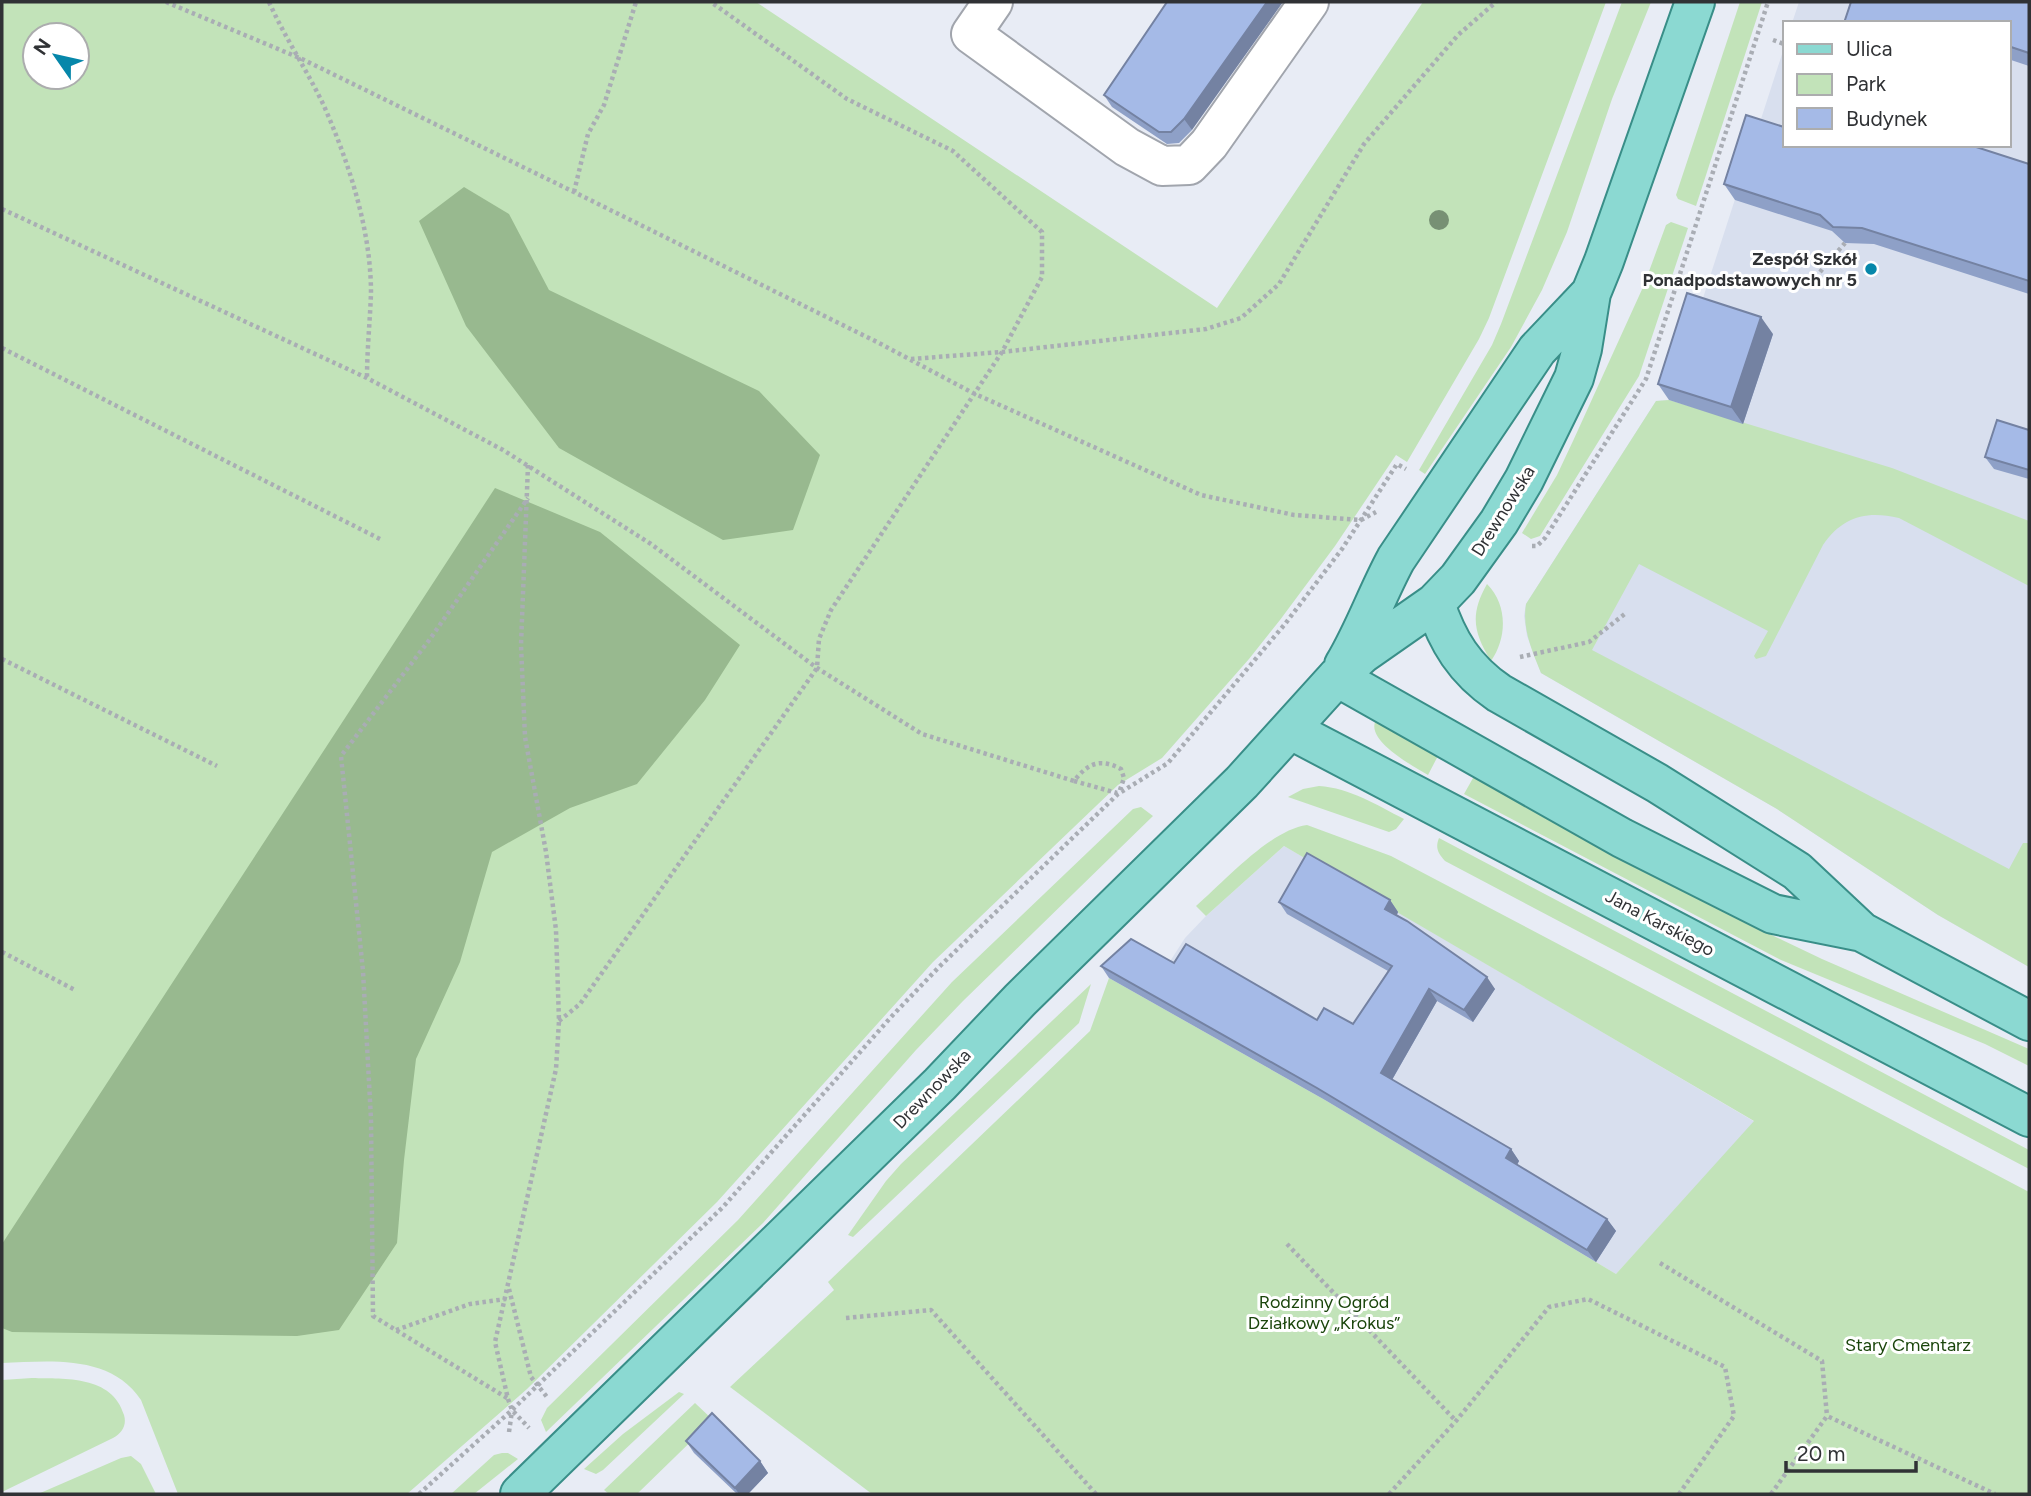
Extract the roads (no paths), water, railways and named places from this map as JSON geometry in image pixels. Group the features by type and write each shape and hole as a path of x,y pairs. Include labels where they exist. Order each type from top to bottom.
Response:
{"main road":[{"name":"Drewnowska","path":"520,1494 940,1084 994,1026 1191,833 1291,730 1337,677 1362,654 1434,603 1458,579 1492,532 1524,480 1574,378 1582,349 1591,292 1695,2"},
{"name":"Drewnowska","path":"1337,677 1355,646 1379,590 1396,559 1537,349 1591,292"},
{"path":"1434,603 1451,644 1464,664 1499,694 1657,783 1797,871 1862,932 2029,1021"},
{"path":"1337,677 1622,838 1773,914 1862,932"},
{"name":"Jana Karskiego","path":"1291,730 2029,1117"}],"lane":[{"path":"993,2 971,34 1127,147 1162,166 1189,165 1209,144 1309,2"}],"place":[{"name":"Zespół Szkół Ponadpodstawowych nr 5","path":"1871,269"}],"park label":[{"name":"Rodzinny Ogród Działkowy „Krokus”","path":"1324,1312"},
{"name":"Stary Cmentarz","path":"1908,1345"}]}
